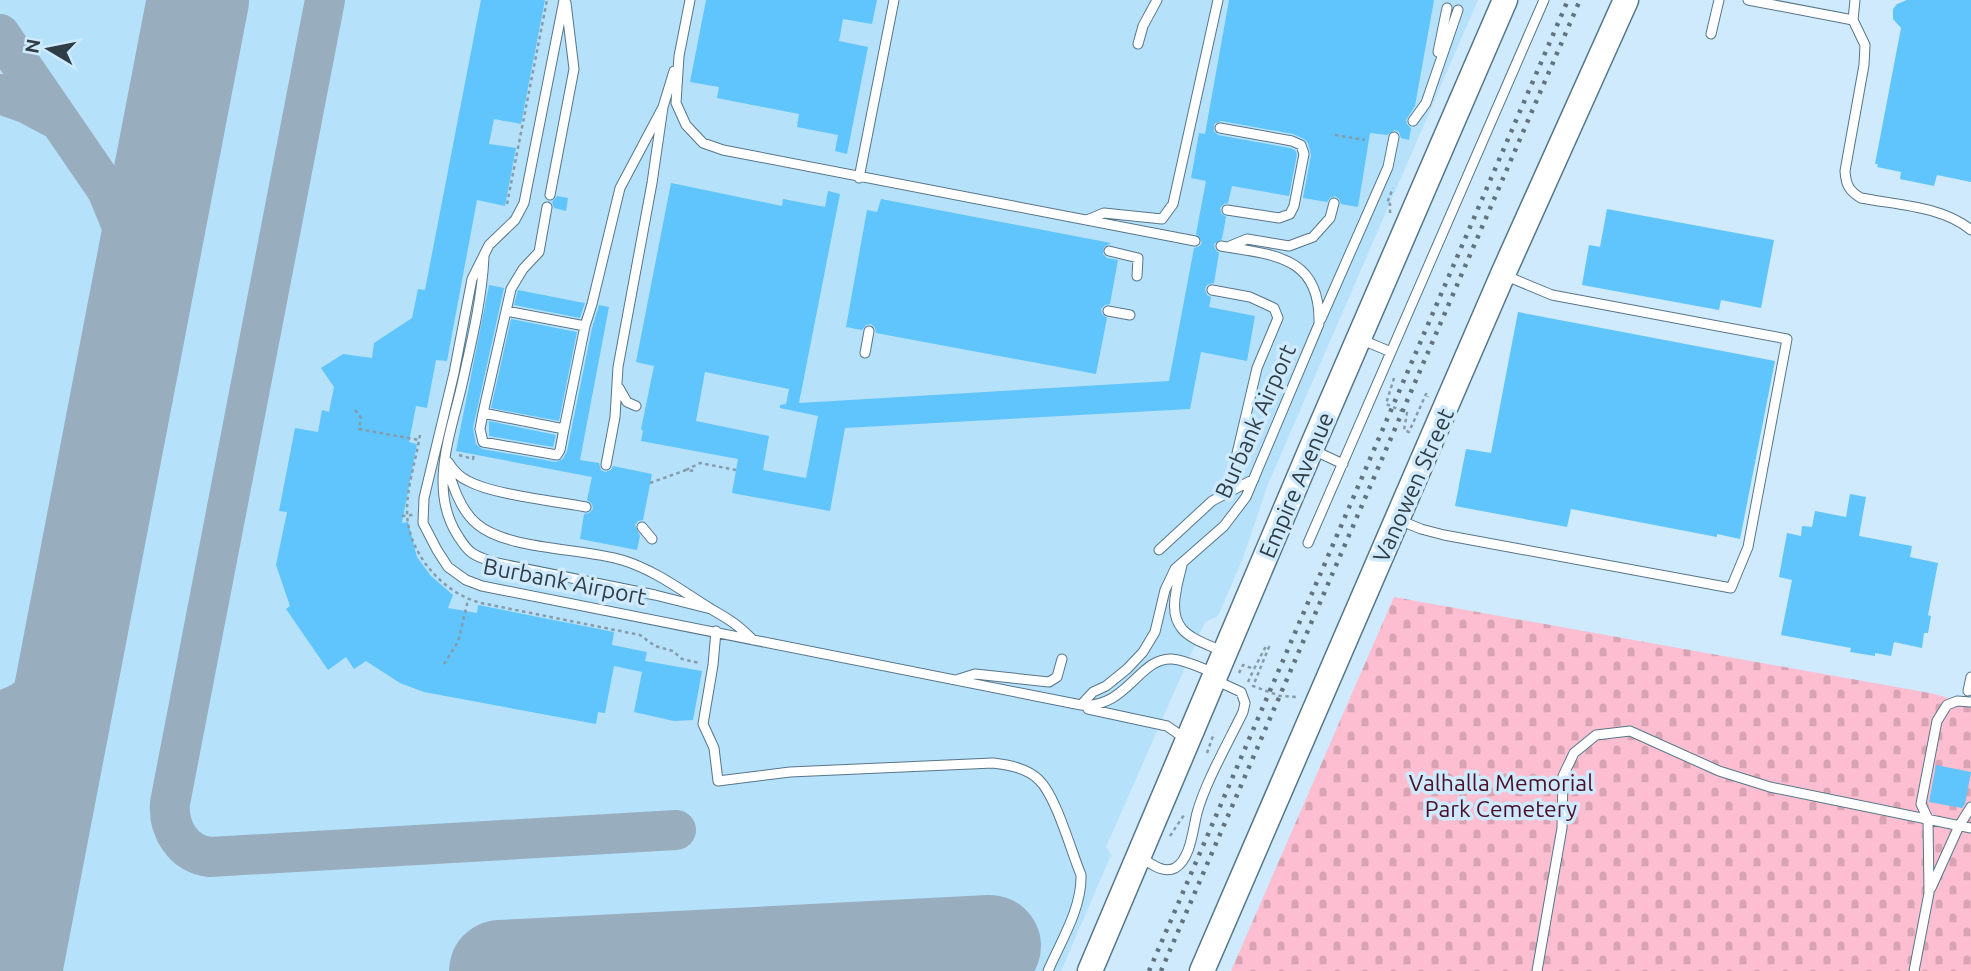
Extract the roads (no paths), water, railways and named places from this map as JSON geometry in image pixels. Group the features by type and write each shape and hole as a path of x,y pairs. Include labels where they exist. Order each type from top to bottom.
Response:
{"main road":[{"name":"Empire Avenue","path":"1090,971 1187,741 1223,670 1311,449 1505,0"},
{"name":"Vanowen Street","path":"1202,971 1503,275 1626,0"}],"lane":[{"path":"550,195 574,69 564,0"},
{"name":"Burbank Airport","path":"564,0 524,203 515,220 494,239 484,253 472,279 454,373 424,498 423,523 436,550 448,567 482,586 1081,705 1093,692 1107,686 1127,669 1150,643 1175,569 1233,516 1246,497 1319,324 1320,303 1314,283 1302,270 1284,259 1225,246 1247,239 1289,246 1313,237 1330,219 1334,203"},
{"path":"606,465 615,417 618,368 663,107 679,56 690,0"},
{"path":"859,178 894,0"},
{"path":"1138,44 1143,26 1157,0"},
{"path":"1086,220 1104,213 1162,219 1173,204 1218,0"},
{"path":"1308,543 1544,0"},
{"path":"1711,34 1720,0"},
{"path":"1748,0 1853,20"},
{"path":"1855,0 1853,20 1865,45 1864,65 1845,171 1850,192 1861,198 1958,219 1971,230"},
{"path":"1412,121 1426,103 1447,8"},
{"path":"1431,84 1458,10"},
{"path":"679,56 676,103 686,125 702,143 723,150 859,178 1195,241"},
{"path":"547,207 539,252 523,269 511,289 480,429 483,443 557,455 561,450 585,326 620,188 663,107"},
{"path":"1220,128 1292,141 1301,145 1304,154 1290,214 1279,218 1227,210"},
{"path":"1319,324 1388,167 1397,137"},
{"path":"1109,251 1138,258 1137,276"},
{"name":"Burbank Airport","path":"484,253 482,280 468,354 441,479 447,514 457,534 472,553 497,563 711,609"},
{"path":"1398,519 1444,535 1731,588 1748,547 1787,339 1552,296 1503,275"},
{"path":"1212,290 1250,297 1274,308 1278,318 1257,368 1228,492"},
{"path":"506,311 585,326"},
{"path":"1108,311 1130,315"},
{"path":"865,353 869,331"},
{"path":"1359,338 1391,352"},
{"path":"617,383 627,402 636,406"},
{"path":"484,413 564,429"},
{"path":"1311,449 1343,464"},
{"path":"445,458 454,471 467,481 484,487 586,507"},
{"name":"Burbank Airport","path":"445,458 453,487 477,524 513,540 626,561 678,587 735,622 754,640"},
{"path":"1159,550 1212,501 1254,479"},
{"path":"642,527 652,538"},
{"path":"1139,856 1161,869 1171,869 1182,862 1191,841 1201,802 1245,703 1241,692 1223,670 1176,621 1175,593 1182,565"},
{"path":"716,632 703,724 714,748 718,781 790,772 993,763 1009,765 1039,779 1049,795 1081,875 1078,902 1048,971"},
{"path":"958,680 975,674 1049,682 1057,677 1062,659"},
{"path":"1081,705 1095,706 1108,702 1153,664 1162,660 1183,661 1223,670"},
{"path":"1968,691 1971,677"},
{"path":"1914,971 1929,893 1928,819 1921,804 1937,721 1947,705 1957,701 1971,702"},
{"path":"1081,705 1090,710 1167,726 1187,741"},
{"path":"1536,971 1562,828 1563,776 1574,753 1596,735 1630,731 1719,771 1770,787 1971,828"},
{"path":"1929,893 1959,826 1971,807"}],"railway":[{"path":"1149,971 1568,0"},
{"path":"1161,971 1580,0"}],"park label":[{"name":"Valhalla Memorial Park Cemetery","path":"1501,795"}]}
